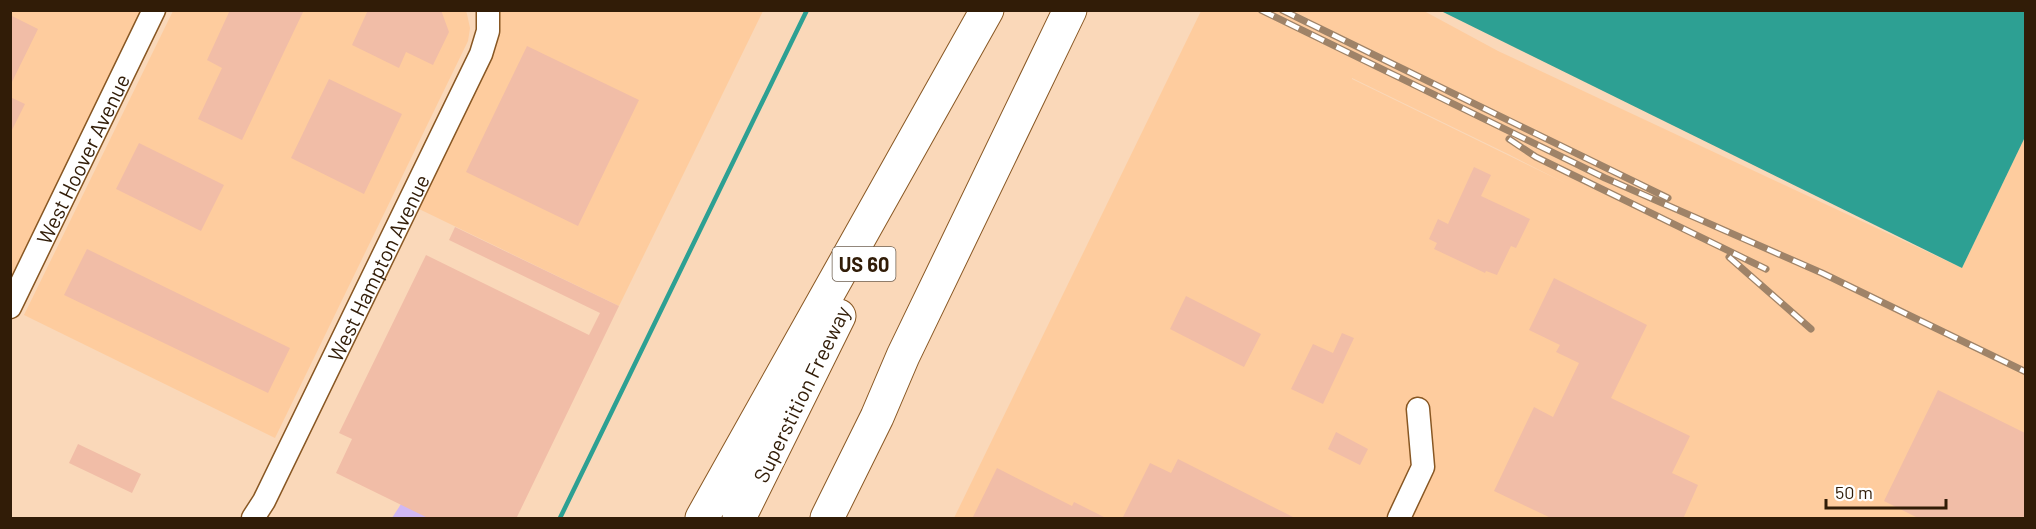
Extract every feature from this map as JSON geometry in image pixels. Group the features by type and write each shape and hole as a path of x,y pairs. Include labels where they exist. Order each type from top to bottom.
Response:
{"highway":[{"path":"702,519 988,10"},
{"name":"Superstition Freeway","path":"739,519 988,10"},
{"path":"836,519 903,357 1070,10"},
{"path":"827,519 877,417"}],"street":[{"name":"West Hoover Avenue","path":"10,307 153,10"},
{"name":"West Hampton Avenue","path":"253,519 264,501 481,54 488,31 488,10"},
{"path":"1399,519 1424,467 1418,409"}],"shaded area":[{"path":"11,11 141,11 11,279"},
{"path":"173,11 466,11 467,14 470,28 468,41 275,438 24,315"},
{"path":"495,11 763,11 619,306 417,208 496,47"},
{"path":"1201,11 1424,11 1498,51 1962,268 2025,137 2025,518 954,518","holes":["1352,78 1508,154 1565,183"]},
{"path":"401,504 431,518 392,518"}],"water":[{"path":"1441,11 2025,11 2025,137 1962,268"}],"building":[{"path":"230,10 304,10 242,140 198,119 222,68 207,60"},
{"path":"368,10 441,10 449,32 433,65 406,52 399,68 352,45"},
{"path":"10,15 38,29 10,86"},
{"path":"527,46 639,100 578,226 466,172"},
{"path":"329,79 402,114 364,194 291,158"},
{"path":"10,97 25,104 10,134"},
{"path":"139,143 224,185 201,231 116,189"},
{"path":"1474,167 1491,175 1481,196 1530,219 1516,248 1511,246 1497,275 1486,271 1485,273 1434,249 1437,243 1429,239 1438,219 1448,224"},
{"path":"455,227 619,306 516,519 430,519 336,473 352,439 339,433 426,255 589,335 600,313 449,240"},
{"path":"87,249 290,348 268,393 64,295"},
{"path":"1554,278 1647,325 1611,398 1690,436 1672,473 1698,485 1683,519 1553,519 1494,491 1534,407 1553,417 1579,363 1556,352 1560,345 1529,330"},
{"path":"1186,296 1261,334 1244,367 1170,329"},
{"path":"1342,333 1354,338 1323,404 1291,389 1313,344 1333,353"},
{"path":"1938,390 2025,433 2025,519 1920,519 1884,501"},
{"path":"1336,432 1368,449 1360,465 1328,449"},
{"path":"78,444 141,474 132,493 69,463"},
{"path":"1178,459 1297,519 1122,519 1150,463 1171,473"},
{"path":"997,468 1072,506 1074,502 1108,519 972,519"}],"waterway":[{"path":"560,518 807,10"}],"railway":[{"path":"1261,10 1605,178 1822,273 2026,372"},
{"path":"1282,10 1668,198"},
{"path":"1509,139 1536,157 1766,269"},
{"path":"1729,257 1811,329"}]}
